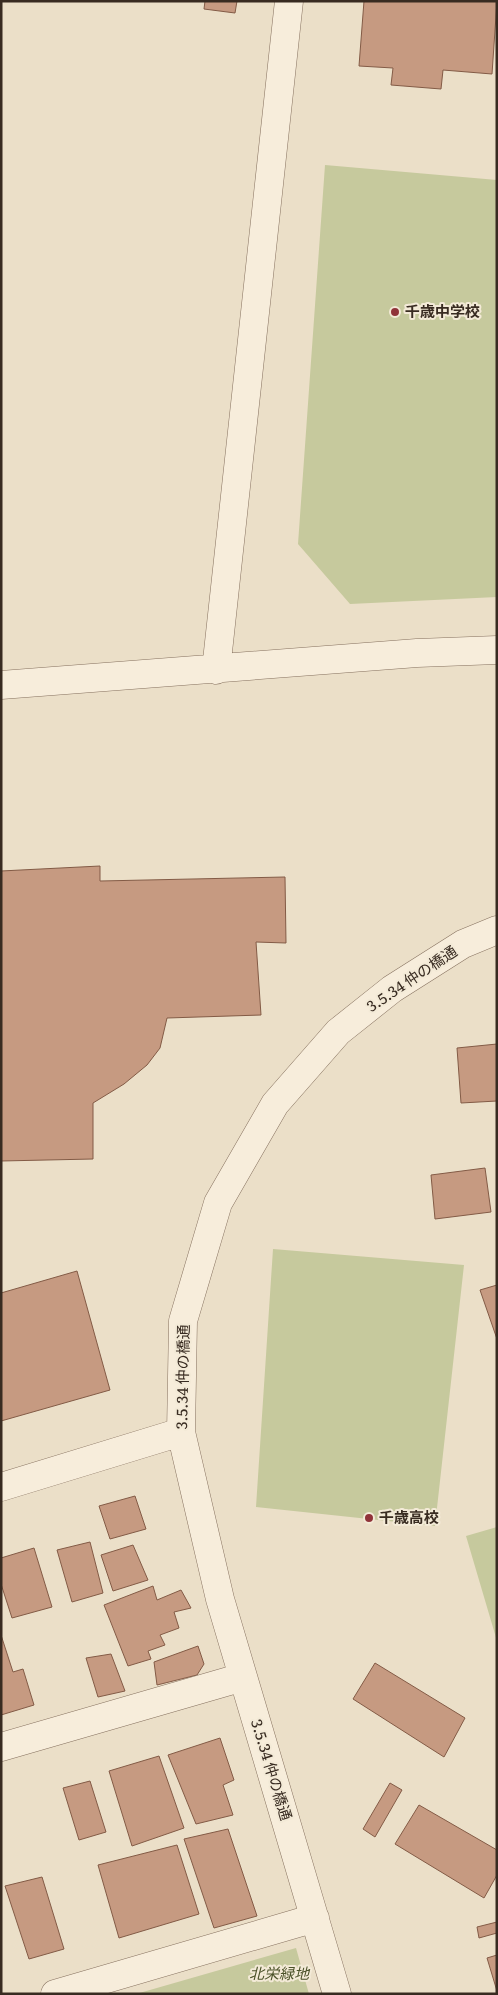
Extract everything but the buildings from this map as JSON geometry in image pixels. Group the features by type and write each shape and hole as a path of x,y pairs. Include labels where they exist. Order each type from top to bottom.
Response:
{"street":[{"path":"216,670 289,1"},
{"path":"1,685 216,670 417,653 497,650"},
{"name":"3.5.34 仲の橋通","path":"336,1994 220,1598 181,1432 183,1321 218,1204 274,1104 338,1032 392,989 463,944 497,930"},
{"path":"1,1487 181,1432"},
{"path":"1,1747 243,1677"},
{"path":"55,1994 315,1918"}],"green space":[{"name":"千歳中学校","path":"325,165 497,180 497,597 350,604 298,544"},
{"path":"273,1249 464,1265 435,1526 256,1507"},
{"path":"497,1527 497,1641 466,1536"},
{"name":"北栄緑地","path":"296,1948 309,1994 136,1994"}],"place":[{"name":"千歳中学校","path":"395,312"},
{"name":"千歳高校","path":"369,1518"}]}
